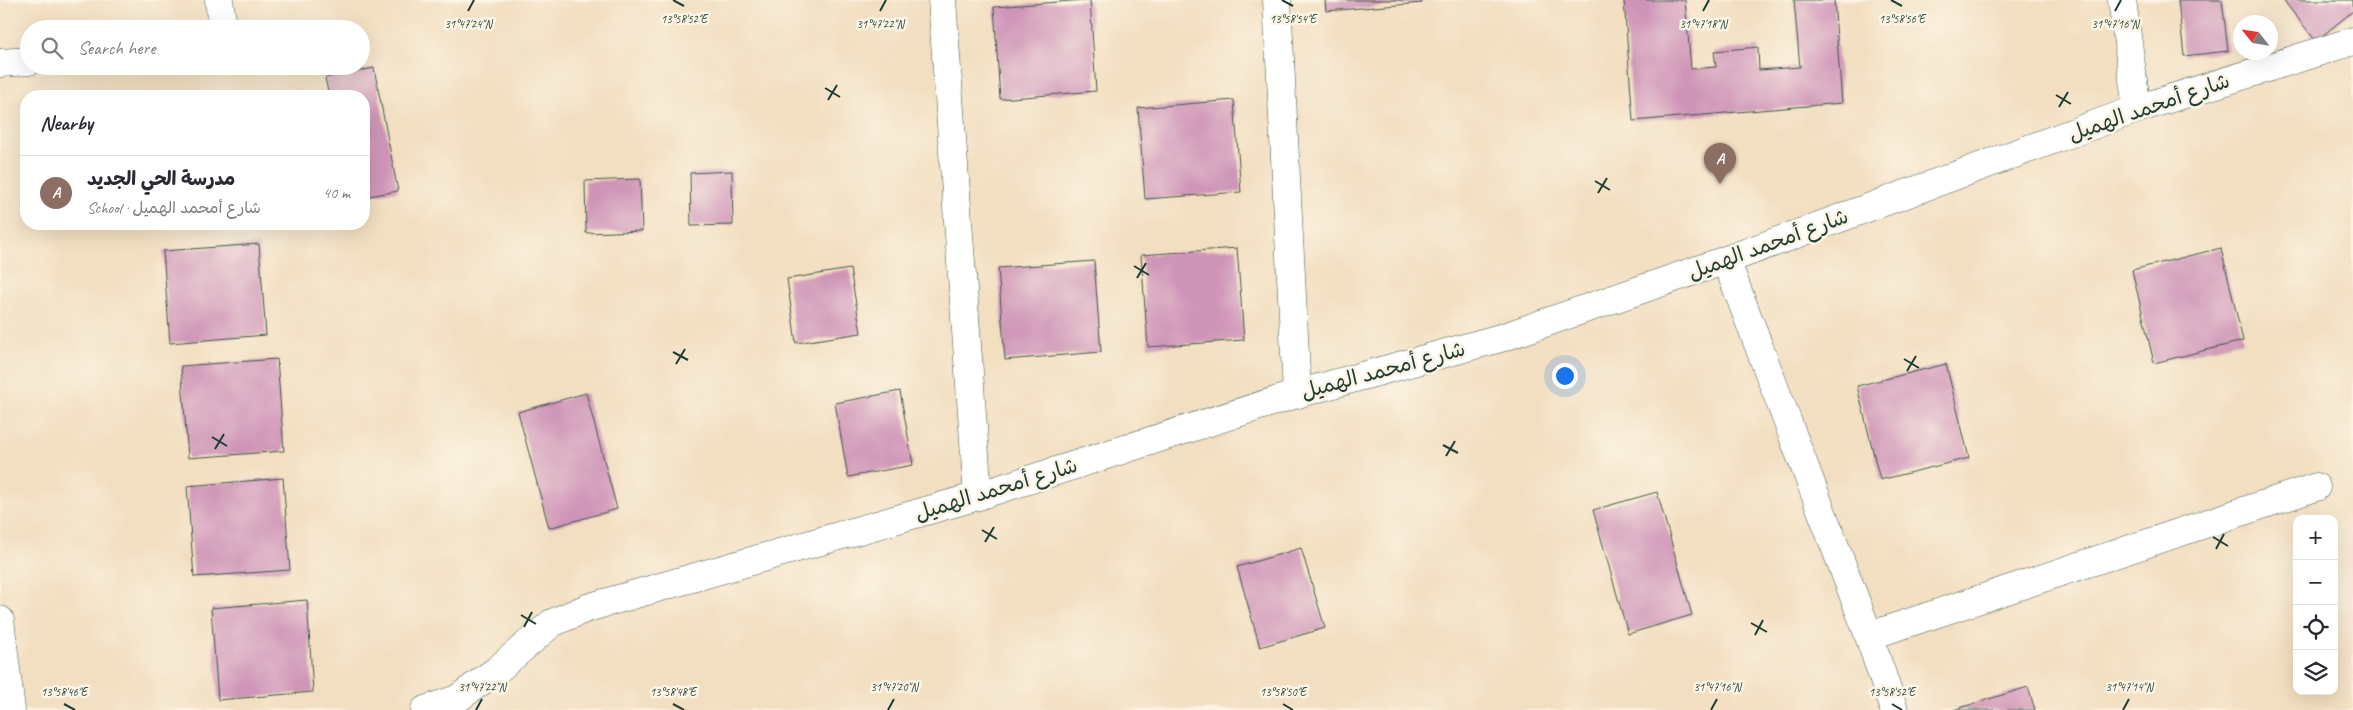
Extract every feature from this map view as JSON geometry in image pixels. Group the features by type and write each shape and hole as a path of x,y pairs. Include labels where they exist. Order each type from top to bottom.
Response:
{"street":[{"path":"219,0 222,20"},
{"path":"942,0 978,496"},
{"path":"1277,0 1297,394"},
{"path":"2122,0 2137,109"},
{"name":"شارع أمحمد الهميل","path":"425,710 457,699 496,670 552,623 587,608 978,496 1297,394 1504,337 1726,260 2137,109 2353,40"},
{"path":"0,63 20,62"},
{"path":"1726,260 1869,636 1894,710"},
{"path":"1869,636 2316,487"},
{"path":"0,620 11,710"}],"building":[{"path":"1090,0 1096,91 1000,99 994,7"},
{"path":"1325,0 1421,0 1422,3 1326,11"},
{"path":"1624,0 1685,0 1691,69 1716,67 1714,51 1758,47 1759,70 1800,67 1794,0 1834,0 1842,103 1633,121"},
{"path":"2178,0 2222,0 2228,51 2184,56"},
{"path":"2283,0 2353,0 2353,11 2316,41"},
{"path":"374,68 398,191 370,196 370,90 328,90 325,78 340,75 370,75 370,69"},
{"path":"1234,100 1241,192 1145,199 1138,108"},
{"path":"732,171 733,225 691,226 690,173"},
{"path":"640,179 642,231 586,233 585,181"},
{"path":"259,244 266,335 170,343 163,251"},
{"path":"1237,248 1244,340 1148,347 1141,255"},
{"path":"2221,248 2243,341 2154,363 2132,270"},
{"path":"1094,261 1101,352 1005,360 998,268"},
{"path":"850,269 861,333 796,343 787,279"},
{"path":"277,359 284,451 188,458 181,366"},
{"path":"1946,364 1969,458 1880,480 1857,386"},
{"path":"900,391 913,465 848,477 835,403"},
{"path":"586,393 617,509 549,528 518,412"},
{"path":"283,478 290,570 194,577 187,486"},
{"path":"1657,492 1692,615 1628,634 1593,510"},
{"path":"1301,548 1325,628 1260,647 1237,567"},
{"path":"307,600 313,692 218,700 211,608"},
{"path":"2028,687 2035,710 1953,710"}],"place":[{"name":"مدرسة الحي الجديد","path":"1720,184"}]}
